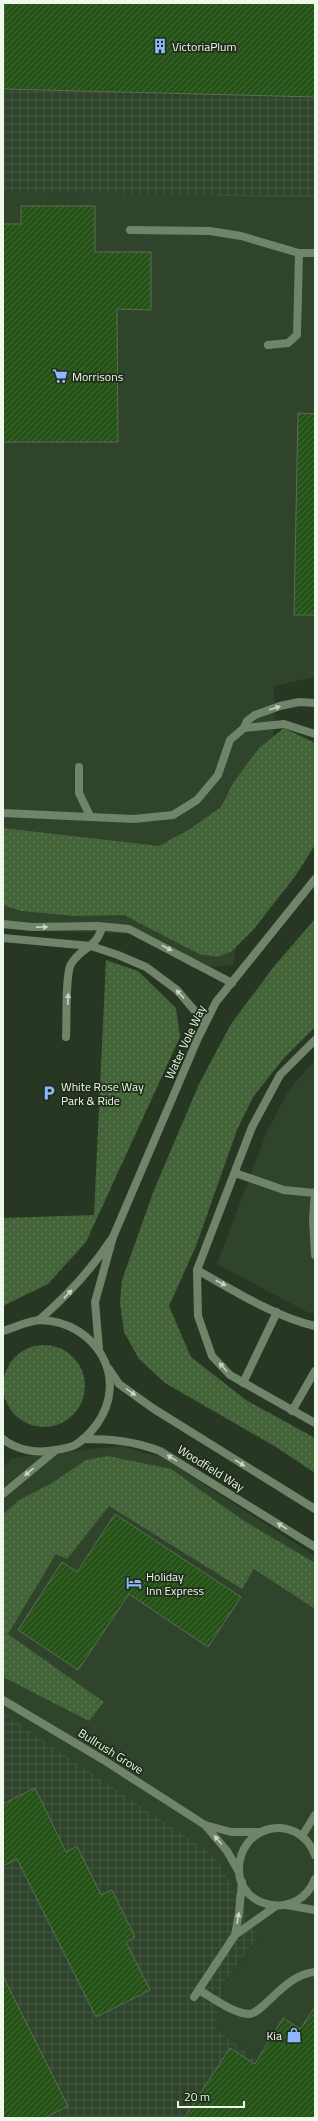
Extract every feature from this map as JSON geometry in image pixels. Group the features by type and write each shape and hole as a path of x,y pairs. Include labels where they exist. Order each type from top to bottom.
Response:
{"street":[{"path":"130,230 210,231 241,236 299,253 315,253"},
{"path":"268,345 288,342 297,335 299,253"},
{"path":"3,813 134,819 172,816 197,800 218,774 230,740 244,728 247,721 255,715 280,706 299,702 315,703"},
{"path":"244,728 284,724 315,734"},
{"path":"79,767 79,793 90,816"},
{"name":"Water Vole Way","path":"39,1320 72,1290 98,1259 112,1237 216,1002 313,884"},
{"path":"3,924 32,927 102,926 129,929 232,983"},
{"path":"66,1038 69,968 72,962 98,940 102,926"},
{"path":"3,938 91,946 118,955 146,967 177,990 206,1023"},
{"path":"315,1040 280,1075 252,1127 197,1270 198,1316 212,1356 230,1375 315,1423"},
{"path":"235,1173 284,1190 315,1192 313,1220 315,1255"},
{"name":"Water Vole Way","path":"99,1349 95,1302 112,1237"},
{"path":"197,1270 277,1312 302,1323 315,1326"},
{"path":"243,1383 277,1312"},
{"path":"3,1335 6,1330 39,1320 63,1323 84,1334 99,1349 106,1363 110,1389 103,1415 90,1433 75,1445 45,1453 19,1448 3,1439"},
{"name":"Woodfield Way","path":"106,1363 119,1384 315,1509"},
{"path":"292,1411 315,1371"},
{"name":"Woodfield Way","path":"84,1439 116,1438 136,1442 160,1450 315,1547"},
{"path":"3,1494 56,1450"},
{"name":"Bullrush Grove","path":"3,1700 102,1759 205,1825 227,1851 239,1872"},
{"path":"315,1815 302,1836 312,1846 315,1855"},
{"name":"Bullrush Grove","path":"205,1825 231,1832 259,1832 273,1828 288,1829 302,1836"},
{"path":"259,1832 244,1846 240,1859 239,1872 242,1882 249,1893 261,1903 276,1906 286,1905 315,1910"},
{"path":"286,1905 304,1897 312,1888 315,1879"},
{"path":"194,1997 235,1935 240,1913 242,1882"},
{"path":"235,1935 276,1906"},
{"path":"199,1990 228,2007 249,2014 254,2013 261,2008 286,1984 297,1977 315,1972"}],"shaded area":[{"path":"3,3 315,3 315,198 3,191"},
{"path":"3,191 315,198 315,677 274,686 275,726 233,965 193,968 134,934 3,929"},
{"path":"284,728 315,743 315,845 296,875 254,929 232,951 218,957 199,954 124,915 75,916 21,911 3,905 3,828 159,846 190,829 221,807 233,783 259,748"},
{"path":"315,919 315,1027 284,1058 253,1097 237,1130 196,1246 169,1306 191,1357 246,1400 315,1438 315,1473 276,1447 165,1383 139,1359 124,1332 120,1303 122,1280 154,1190 199,1084 231,1024 275,965"},
{"path":"106,960 138,971 176,1008 180,1037 86,1242 48,1284 3,1306 3,1218 94,1215"},
{"path":"315,1060 315,1314 309,1313 217,1264 267,1131 289,1090"},
{"path":"36,1345 52,1345 67,1352 78,1363 85,1378 85,1394 82,1402 73,1415 60,1424 52,1427 36,1427 21,1420 10,1409 3,1394 3,1378 10,1363 21,1352"},
{"path":"121,1446 163,1458 315,1556 315,2107 216,2028 223,1984 259,1936 3,1710 3,1468 12,1458"},
{"path":"108,1456 171,1469 241,1519 315,1563 315,1609 254,1569 242,1589 109,1506 67,1559 56,1554 8,1634 104,1702 89,1721 3,1677 3,1514 19,1500 52,1483 86,1460"},
{"path":"3,1710 25,1728 216,1857 259,1936 223,1984 216,2028 315,2107 315,2118 3,2118"}],"building":[{"name":"VictoriaPlum","path":"4,3 315,3 315,97 4,89"},
{"name":"Morrisons","path":"21,206 95,206 95,252 151,252 151,310 117,309 118,442 3,442 3,224 21,224"},
{"path":"298,413 315,414 315,615 294,615"},
{"name":"Holiday Inn Express","path":"115,1514 241,1597 208,1647 129,1594 78,1670 18,1630 62,1562 77,1572"},
{"path":"35,1788 66,1852 77,1846 101,1895 112,1890 135,1937 126,1942 150,1990 96,2017 17,1859 3,1866 3,1804"},
{"path":"3,1976 68,2106 45,2118 3,2118"},
{"path":"315,2007 315,2118 184,2118 230,2048 255,2064 283,2018 300,2029"}],"place":[{"name":"VictoriaPlum","path":"160,46"},
{"name":"Morrisons","path":"60,376"},
{"name":"White Rose Way Park & Ride","path":"49,1093"},
{"name":"Holiday Inn Express","path":"134,1583"},
{"name":"Kia","path":"294,2035"}]}
